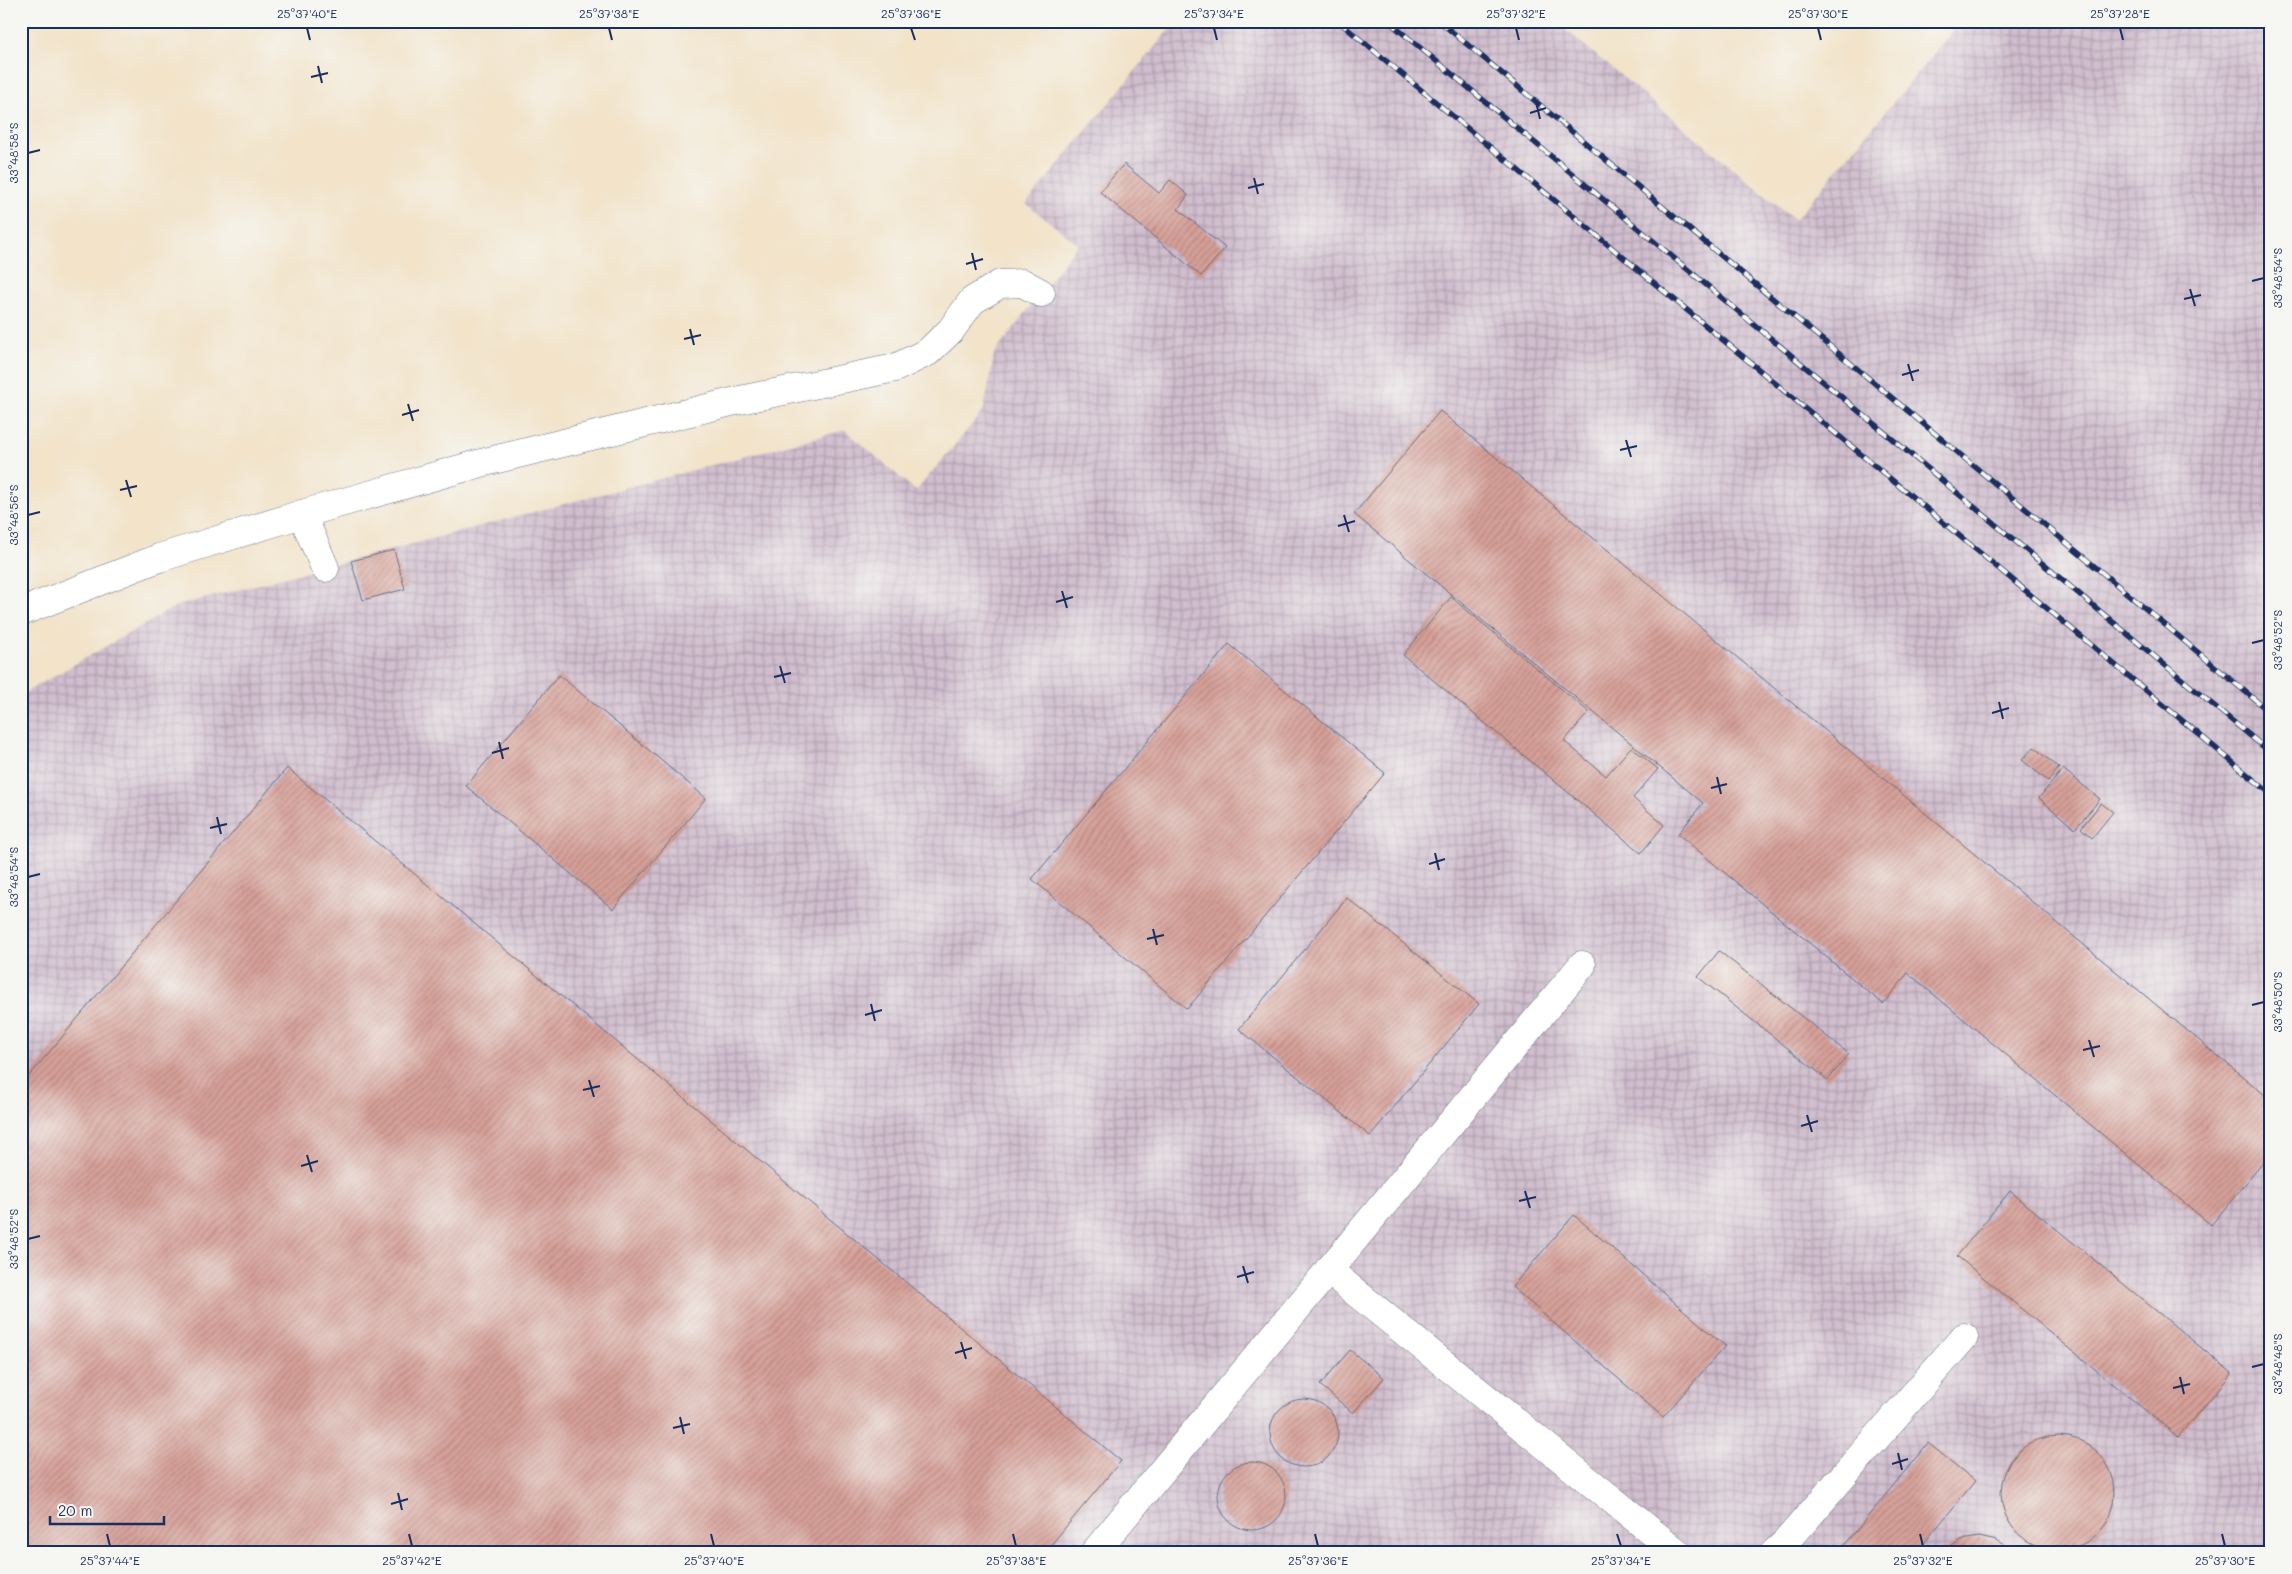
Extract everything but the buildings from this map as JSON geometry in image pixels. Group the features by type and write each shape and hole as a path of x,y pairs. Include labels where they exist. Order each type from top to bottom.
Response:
{"lane":[{"path":"21,612 159,558 302,514 500,458 740,400 895,368 928,352 952,330 972,301 1000,284 1023,283 1041,293"},
{"path":"302,514 325,568"},
{"path":"1094,1553 1582,965"},
{"path":"1328,1270 1678,1553"},
{"path":"1774,1553 1786,1542 1964,1337"}],"shaded area":[{"path":"1176,21 1555,21 1795,220 1961,21 2271,21 2271,1553 21,1553 21,695 176,606 845,430 916,491 984,410 994,354 1078,244 1026,204"}],"railway":[{"path":"1338,21 2271,794"},
{"path":"1388,21 2271,753"},
{"path":"1439,21 2271,713"}]}
